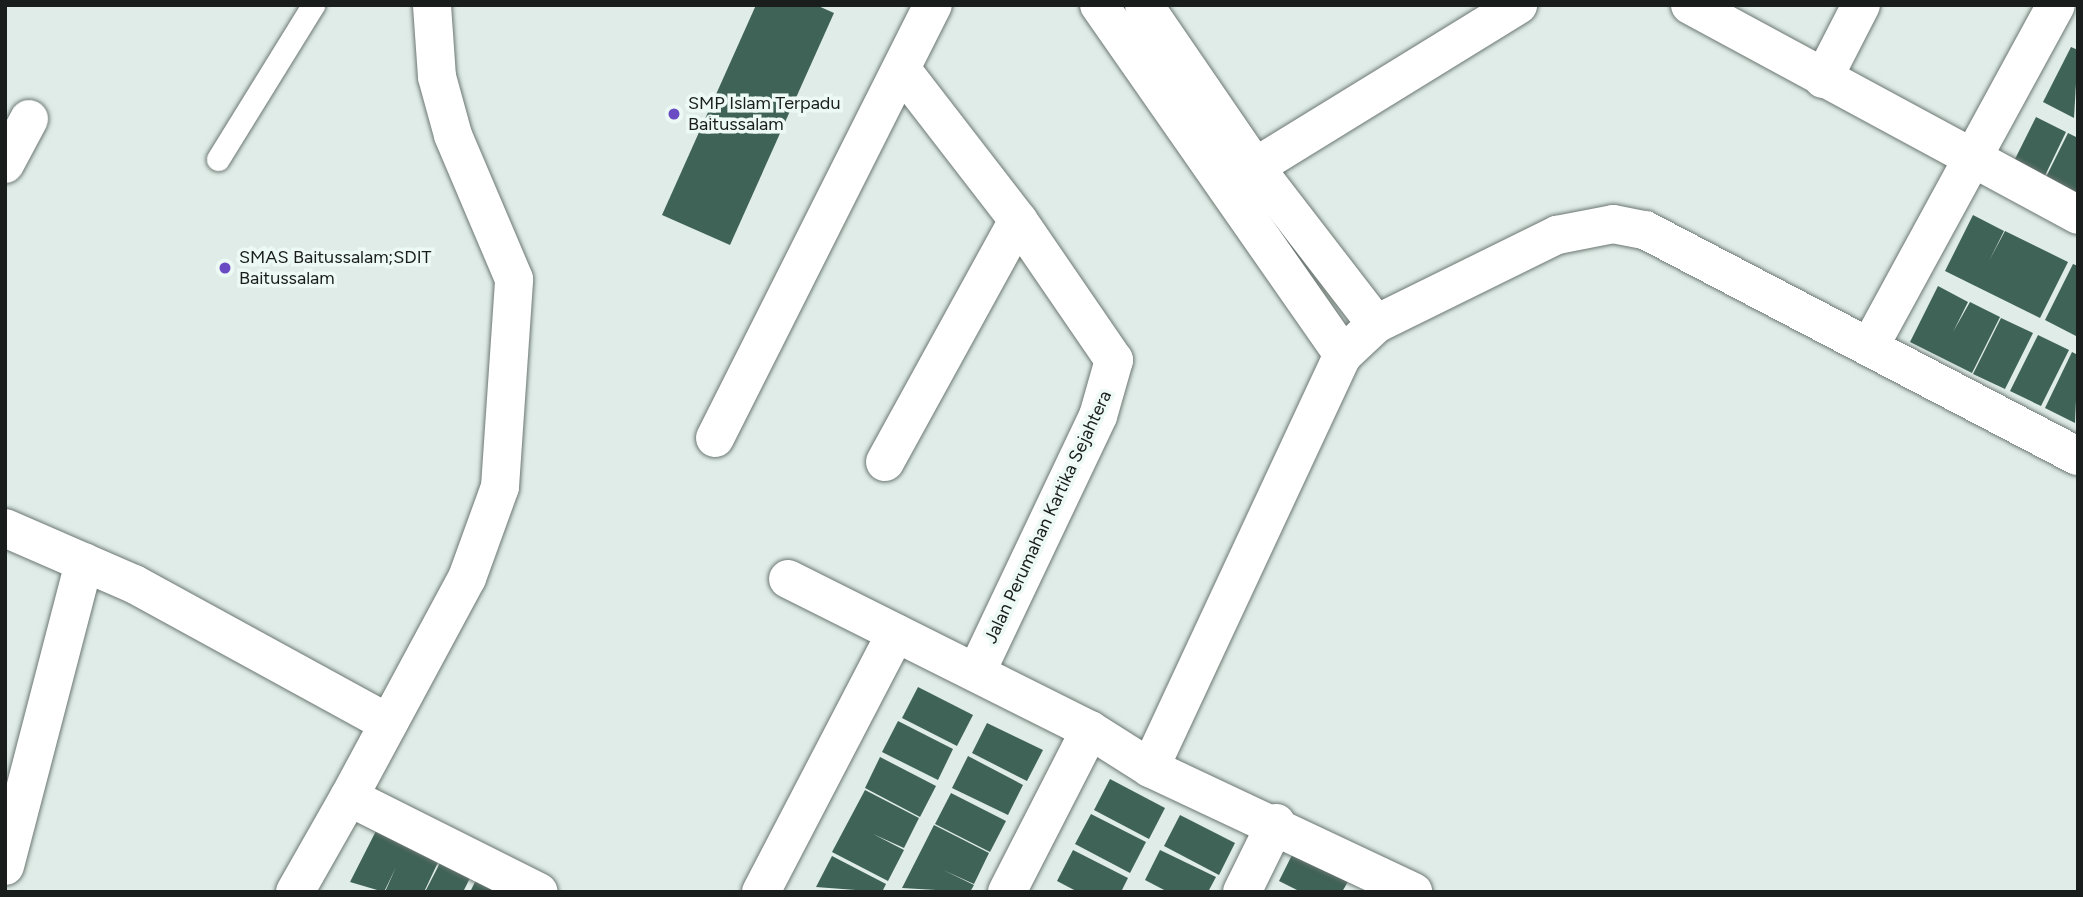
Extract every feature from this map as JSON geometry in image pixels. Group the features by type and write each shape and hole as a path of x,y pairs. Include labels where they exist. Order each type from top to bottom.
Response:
{"street":[{"path":"295,892 467,578 500,486 516,303 510,259 453,135 440,88 432,5"},
{"path":"715,438 933,5"},
{"path":"1099,5 1343,355"},
{"path":"1144,5 1255,167 1376,324"},
{"path":"1255,167 1468,18 1518,5"},
{"path":"1690,5 2078,215"},
{"path":"1823,79 1861,5"},
{"path":"1870,346 1974,159 2062,14"},
{"name":"Jalan Perumahan Kartika Sejahtera","path":"902,70 1018,220 1114,360 1098,416 976,673"},
{"path":"5,164 29,119"},
{"path":"885,462 1018,220"},
{"path":"1150,768 1343,355 1376,324 1557,235 1613,224 1645,230 2078,456"},
{"path":"5,528 85,562 388,723"},
{"path":"5,866 85,562"},
{"path":"788,579 1090,730 1150,768 1276,823 1413,892"},
{"path":"761,892 896,633"},
{"path":"1007,892 1090,730"},
{"path":"349,797 538,892"},
{"path":"1242,892 1276,823"}],"lane":[{"path":"218,159 313,5"}],"building":[{"path":"756,5 816,5 834,13 730,245 662,215"},
{"path":"2071,47 2078,50 2074,118 2043,102"},
{"path":"2036,117 2066,132 2039,188 2008,173"},
{"path":"2068,133 2078,138 2078,189 2070,204 2040,189"},
{"path":"1973,215 2004,231 1989,261 2005,231 2068,262 2040,318 1945,271"},
{"path":"2073,264 2078,266 2076,336 2045,320"},
{"path":"1938,286 1968,302 1953,332 1970,302 2000,317 1972,373 1910,342"},
{"path":"2001,318 2033,333 2005,389 1973,374"},
{"path":"2038,335 2069,350 2041,406 2010,391"},
{"path":"2072,352 2078,355 2075,423 2045,408"},
{"path":"918,687 973,715 957,746 902,718"},
{"path":"898,721 953,749 938,780 882,752"},
{"path":"987,723 1043,750 1027,781 972,753"},
{"path":"968,756 1023,785 1008,815 952,788"},
{"path":"880,757 936,786 920,817 865,788"},
{"path":"1110,779 1165,808 1149,839 1094,810"},
{"path":"865,790 919,818 904,848 873,834 904,850 888,881 832,852"},
{"path":"951,793 1006,821 990,852 935,824"},
{"path":"1091,814 1146,842 1130,873 1075,844"},
{"path":"1180,815 1235,843 1219,875 1164,846"},
{"path":"934,825 989,853 974,884 943,870 974,885 970,892 902,888"},
{"path":"378,827 440,858 424,892 385,892 396,867 384,892 350,882"},
{"path":"1295,849 1350,878 1342,892 1301,892 1279,881"},
{"path":"1073,850 1128,878 1121,892 1078,892 1057,881"},
{"path":"1160,850 1216,877 1208,892 1168,892 1145,880"},
{"path":"832,856 886,884 882,892 816,887"},
{"path":"442,859 472,874 463,892 425,892"},
{"path":"478,876 511,892 470,892"}],"place":[{"name":"SMP Islam Terpadu Baitussalam","path":"674,114"},
{"name":"SMAS Baitussalam;SDIT Baitussalam","path":"225,268"}]}
